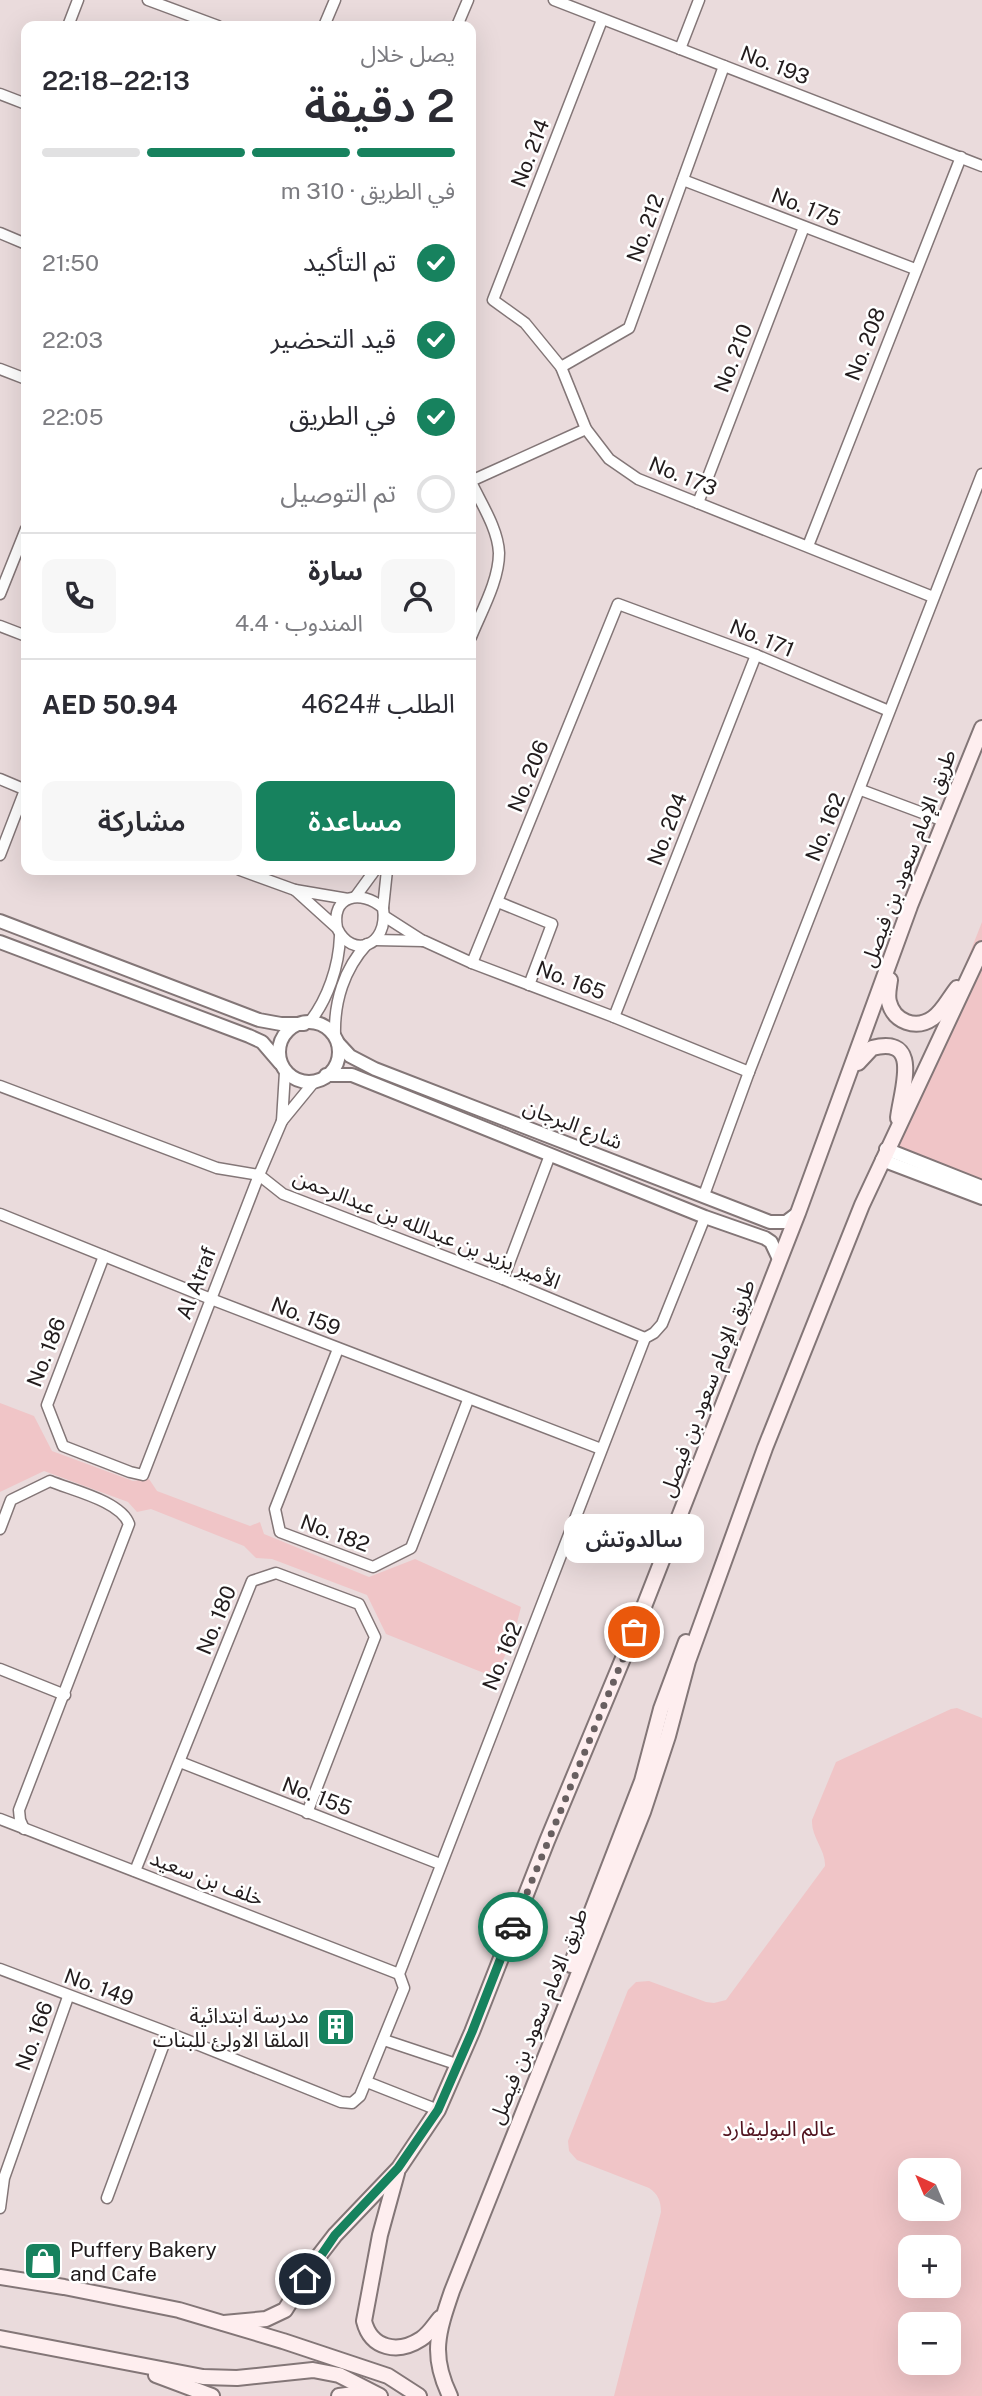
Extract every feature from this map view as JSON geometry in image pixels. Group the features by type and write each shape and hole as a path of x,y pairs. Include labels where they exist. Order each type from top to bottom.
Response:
{"main road":[{"name":"طريق الإمام سعود بن فيصل","path":"398,2168 438,2110 472,2032 634,1632 798,1213 902,928 982,728"},
{"path":"902,928 888,996 890,1006 902,1020 923,1023 931,1019 975,962"},
{"path":"495,2181 517,2104 642,1781 661,1709 678,1661 717,1578 769,1437 884,1154 982,949"},
{"path":"849,1076 872,1048 892,1046 901,1051 906,1074 897,1127"},
{"name":"طريق الامام سعود بن فيصل","path":"445,2312 633,1839 668,1736 688,1661 717,1578"},
{"path":"398,2168 380,2235 365,2312 365,2327 368,2334 379,2344 391,2347 407,2345 426,2335 445,2312"},
{"path":"224,2323 266,2319 285,2310 335,2235 398,2168"},
{"path":"0,2277 128,2299 224,2323 388,2376 419,2396"},
{"path":"445,2312 437,2340 437,2354 443,2382 450,2396"},
{"path":"0,2337 203,2377 313,2370 339,2375 380,2396"},
{"path":"125,2362 212,2396"},
{"path":"339,2396 363,2396"}],"street":[{"path":"70,21 78,0"},
{"path":"148,0 205,21"},
{"path":"326,21 335,0"},
{"path":"459,21 468,0"},
{"name":"No. 193","path":"554,0 982,166"},
{"path":"680,49 699,0"},
{"name":"No. 214","path":"493,300 602,20"},
{"name":"No. 212","path":"561,367 629,328 724,66"},
{"path":"0,94 21,102"},
{"name":"No. 208","path":"808,546 961,157"},
{"name":"No. 175","path":"683,180 915,269"},
{"name":"No. 210","path":"698,503 804,226"},
{"path":"0,233 21,242"},
{"name":"No. 173","path":"493,300 525,323 561,367 586,429 609,459 638,479 933,597"},
{"path":"0,369 21,377"},
{"path":"476,479 586,429"},
{"name":"No. 162","path":"704,1195 749,1072 982,474"},
{"path":"476,492 493,529 499,552 497,573 476,625"},
{"path":"0,594 21,542"},
{"name":"No. 171","path":"618,604 756,655 889,711"},
{"name":"No. 206","path":"472,963 618,604"},
{"path":"0,626 21,634"},
{"name":"No. 204","path":"614,1017 756,655"},
{"path":"0,779 21,788"},
{"path":"861,790 944,821"},
{"path":"0,855 21,800"},
{"path":"254,875 295,890 370,898 384,912 424,941"},
{"path":"282,1121 283,1067 280,1048 283,1038 289,1031 307,1023 321,1005 339,958 337,912 371,875"},
{"path":"282,1121 314,1082 326,1075 338,1060 334,1011 351,964 382,931 387,875"},
{"path":"295,890 354,945 371,942"},
{"path":"498,902 552,924 529,985"},
{"name":"شارع البرجان","path":"0,921 259,1020 281,1024 323,1024 350,1056 375,1069 770,1222 786,1222 798,1213"},
{"name":"No. 165","path":"371,942 424,941 472,963 749,1072"},
{"path":"0,942 249,1036 262,1042 283,1067 303,1083 314,1082"},
{"name":"شارع البرجان","path":"326,1075 352,1075 705,1217 765,1238 771,1242 779,1259"},
{"name":"الأمير يزيد بن عبدالله بن عبدالرحمن","path":"1,1089 217,1168 258,1175 283,1195 503,1279 645,1338"},
{"name":"Al Atraf","path":"148,1460 258,1175 282,1121"},
{"path":"884,1154 982,1187"},
{"path":"884,1154 982,1198"},
{"path":"503,1279 550,1155"},
{"name":"No. 159","path":"1,1217 601,1450"},
{"name":"No. 162","path":"341,2102 352,2103 360,2096 367,2082 404,1988 399,1974 601,1450 645,1338 662,1324 705,1217"},
{"name":"No. 186","path":"104,1256 47,1405 63,1446 143,1475 148,1460"},
{"name":"No. 182","path":"338,1349 275,1509 279,1532 373,1567 411,1548 468,1400"},
{"path":"0,1529 11,1500 50,1481 111,1505 126,1516 129,1524 19,1810 24,1829"},
{"name":"No. 180","path":"135,1871 252,1581 276,1573 359,1604 375,1636 307,1813"},
{"path":"0,1670 65,1695"},
{"name":"No. 155","path":"180,1762 440,1864"},
{"name":"خلف بن سعيد","path":"0,1819 399,1974"},
{"name":"No. 149","path":"0,1969 341,2102"},
{"name":"No. 166","path":"0,2208 2,2178 68,1997"},
{"path":"107,2198 168,2033"},
{"path":"384,2040 456,2064"},
{"path":"367,2082 438,2110"}],"green space":[{"path":"982,922 982,1180 894,1146"},
{"path":"0,1403 34,1416 52,1451 133,1481 149,1479 157,1491 250,1526 260,1522 264,1534 369,1577 415,1559 521,1607 512,1642 494,1677 386,1634 367,1595 272,1559 256,1558 244,1546 151,1509 137,1512 128,1502 44,1471 0,1492"},
{"name":"عالم البوليفارد","path":"957,1708 982,1718 982,2396 614,2396 661,2212 660,2204 657,2195 649,2188 577,2160 569,2151 568,2141 628,1990 636,1982 649,1981 706,2002 726,2000 825,1866 812,1820 836,1762 951,1709"}],"way so far":[{"path":"513,1927 634,1632"}],"place":[{"name":"سالدوتش","path":"634,1632"},
{"name":"مدرسة ابتدائية الملقا الاولئ للبنات","path":"336,2027"},
{"name":"Puffery Bakery and Cafe","path":"43,2261"}],"route":[{"path":"305,2279 335,2235 398,2168 438,2110 513,1927"}]}
